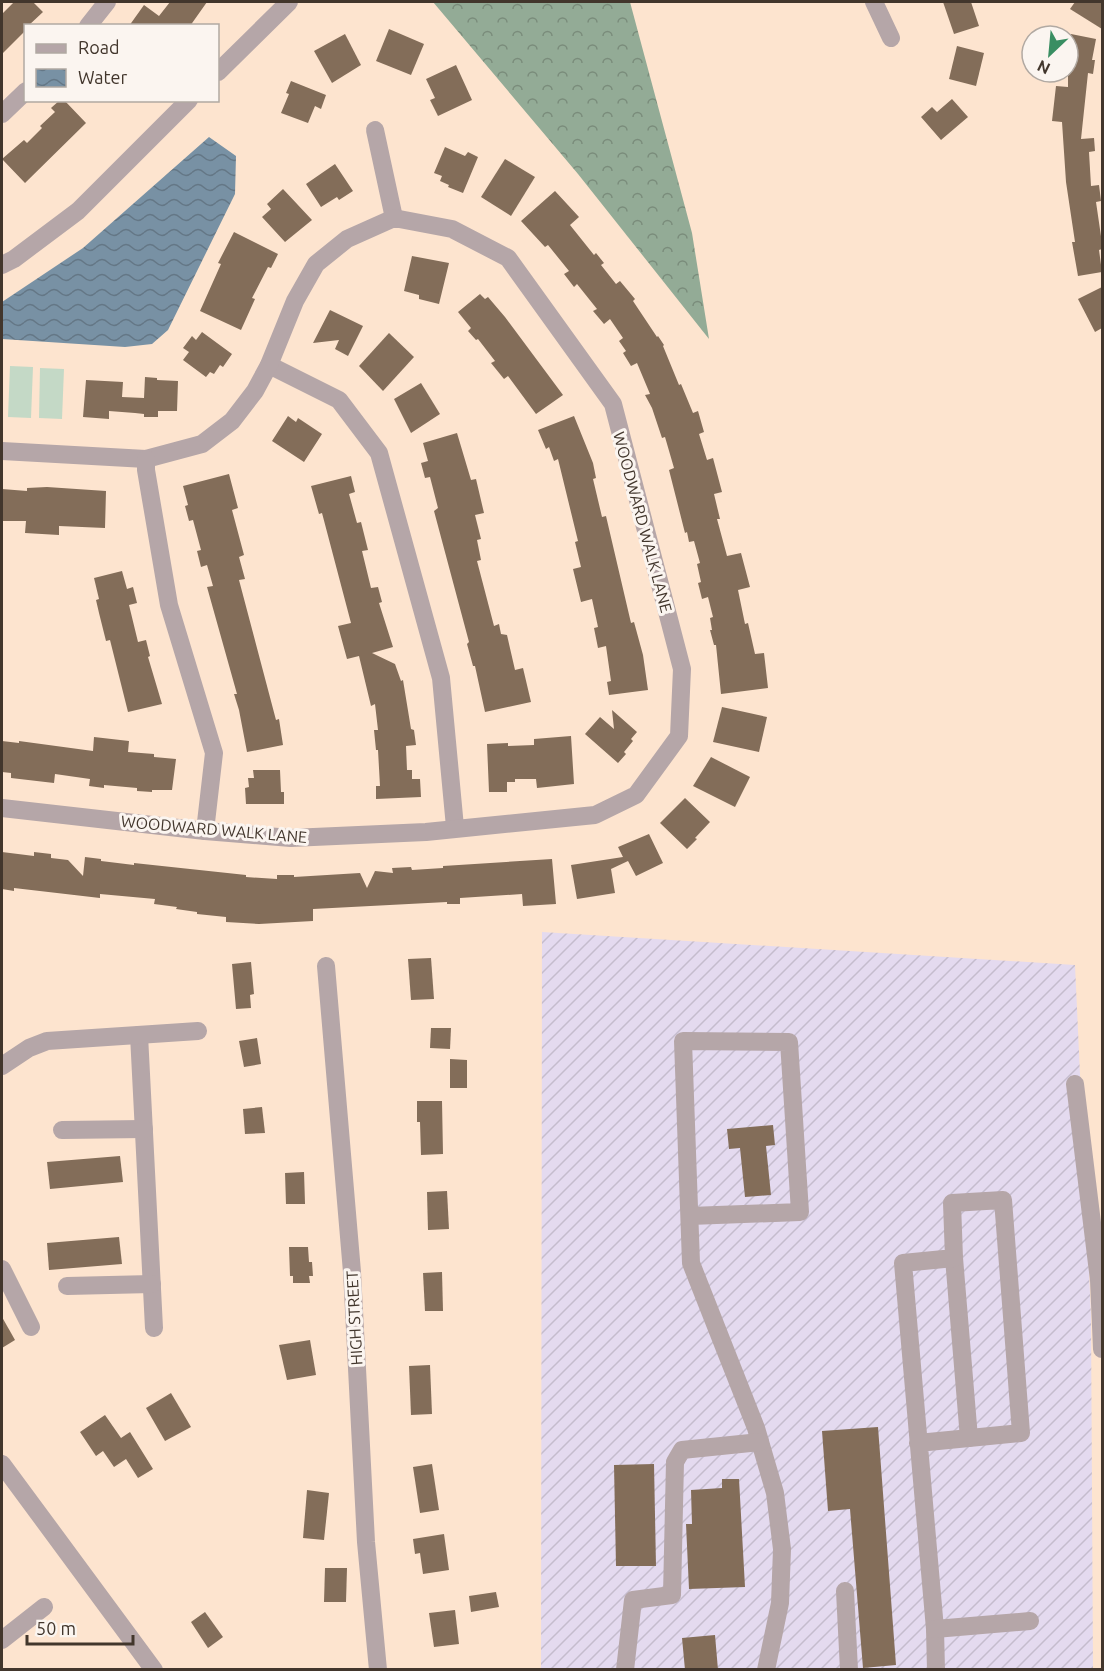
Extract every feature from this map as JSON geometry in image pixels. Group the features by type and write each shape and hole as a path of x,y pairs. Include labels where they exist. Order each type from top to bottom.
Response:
{"street":[{"path":"90,24 107,2"},
{"path":"219,71 288,2"},
{"path":"874,2 891,38"},
{"path":"2,114 24,93"},
{"path":"2,265 14,259 78,211 187,102"},
{"path":"2,451 146,459 202,444 232,421 255,391 296,301 316,264 346,239 394,218 375,130"},
{"name":"WOODWARD WALK LANE","path":"2,808 205,831 291,838 426,832 455,827 543,821 595,815 636,795 678,736 682,669 613,404 508,258 452,229 394,218"},
{"path":"268,365 339,400 379,453 441,678 455,827"},
{"path":"146,459 170,605 214,753 205,831"},
{"name":"HIGH STREET","path":"326,966 352,1272 366,1542 378,1670"},
{"path":"2,1066 29,1048 47,1041 198,1031"},
{"path":"139,1035 154,1328"},
{"path":"690,1216 800,1212 789,1042 683,1041 691,1263 760,1442 775,1492 782,1549 780,1603 766,1670"},
{"path":"1075,1083 1099,1280 1102,1349"},
{"path":"62,1130 144,1129"},
{"path":"918,1443 1021,1433 1003,1200 952,1203 954,1258 969,1438"},
{"path":"936,1670 935,1629 903,1263 954,1258"},
{"path":"2,1269 31,1327"},
{"path":"67,1286 152,1284"},
{"path":"625,1670 633,1600 672,1595 675,1462 682,1450 760,1442"},
{"path":"2,1464 154,1670"},
{"path":"845,1591 849,1670"},
{"path":"2,1640 44,1607"},
{"path":"935,1629 1030,1621"}],"shaded area":[{"path":"542,932 1075,965 1091,1315 1093,1669 541,1670"}],"green space":[{"path":"433,2 630,2 692,233 709,339 578,174"},
{"path":"10,366 33,367 31,418 8,417"},
{"path":"40,368 64,369 62,419 39,418"}],"water":[{"path":"209,137 236,156 235,194 168,330 152,344 125,347 2,339 2,302 83,248"}],"building":[{"path":"14,2 33,2 43,12 30,24 24,24 24,32 2,54 2,14"},
{"path":"170,2 207,2 191,24 130,24 144,5 159,16"},
{"path":"943,2 971,2 979,26 954,34"},
{"path":"1075,2 1102,2 1102,29 1070,9"},
{"path":"389,29 424,44 411,75 376,61"},
{"path":"345,34 361,65 332,83 314,51"},
{"path":"1080,36 1096,39 1092,60 1095,60 1093,74 1088,73 1081,139 1094,138 1095,151 1089,152 1091,186 1099,185 1101,201 1096,202 1102,243 1102,249 1099,250 1102,272 1078,276 1072,242 1075,242 1066,182 1062,122 1052,121 1056,86 1068,87 1068,84 1080,84"},
{"path":"957,46 984,53 976,86 949,79"},
{"path":"456,65 472,100 438,116 430,100 435,98 426,79"},
{"path":"291,81 326,95 321,109 315,106 308,123 281,113 289,94 286,93"},
{"path":"952,99 968,117 941,140 921,117 932,107 937,112"},
{"path":"58,102 66,102 86,123 25,183 2,159 24,140 27,143 42,128 40,126 55,112 51,108"},
{"path":"445,147 465,156 468,152 478,157 463,193 448,187 449,185 440,181 442,176 434,173"},
{"path":"505,159 535,177 511,216 481,197"},
{"path":"335,164 353,191 321,207 306,184"},
{"path":"283,189 312,220 285,242 262,217 271,209 267,204"},
{"path":"555,191 579,217 570,225 594,255 596,253 604,263 601,265 616,284 620,281 635,299 633,301 664,345 679,385 681,384 693,413 698,411 704,432 699,434 707,460 713,458 722,492 714,494 720,519 717,519 727,556 741,553 750,587 738,590 745,624 748,623 755,654 764,653 768,688 721,694 716,645 714,645 710,630 712,630 710,618 713,617 708,597 702,599 698,583 701,582 697,564 700,563 694,541 689,542 687,532 685,533 669,470 674,468 665,437 662,438 645,395 650,394 637,363 631,366 623,353 626,351 619,341 623,338 610,319 604,324 593,311 597,309 577,284 574,287 564,274 569,271 548,245 545,247 521,221"},
{"path":"234,232 278,254 271,268 268,267 252,298 255,299 241,330 200,311 221,264 218,263"},
{"path":"412,256 449,263 439,304 419,299 419,295 404,291"},
{"path":"1102,287 1102,328 1095,332 1078,299"},
{"path":"480,294 485,299 488,297 505,317 563,395 536,414 508,376 504,379 491,363 495,361 478,339 476,340 468,331 471,328 458,312"},
{"path":"330,310 363,326 348,356 335,349 339,340 313,343"},
{"path":"202,332 232,354 223,367 220,365 214,374 210,372 206,377 183,360 189,352 183,348 192,336 196,340"},
{"path":"389,333 414,357 383,391 359,366"},
{"path":"145,377 178,381 177,411 158,411 158,417 109,411 109,419 83,417 86,380 123,382 122,397 144,398"},
{"path":"421,383 440,414 411,433 394,399"},
{"path":"288,416 296,422 298,418 322,434 304,462 272,441"},
{"path":"574,416 593,463 596,478 593,479 602,517 606,516 631,623 634,622 643,655 648,690 609,695 607,682 611,681 606,646 598,648 594,628 598,627 592,599 581,602 573,569 581,567 575,542 578,541 558,459 554,461 549,447 546,449 538,430"},
{"path":"457,433 471,480 476,479 484,513 475,515 481,539 477,540 481,560 477,561 494,626 499,624 501,634 507,635 515,670 523,668 531,702 485,712 434,511 438,508 430,477 425,478 421,463 428,461 423,443"},
{"path":"229,474 238,508 232,510 244,555 239,557 245,579 239,580 276,720 279,719 283,745 247,752 234,694 237,694 207,587 213,586 207,565 201,567 197,551 201,550 193,520 189,521 183,486"},
{"path":"351,476 355,492 349,494 357,523 361,522 368,550 362,551 371,588 378,587 382,602 379,603 393,647 372,653 395,664 401,681 403,680 416,745 406,746 407,770 412,770 412,779 420,779 421,797 376,799 376,786 380,786 378,750 376,750 374,730 378,730 375,704 371,706 359,656 347,659 338,626 351,623 322,513 319,514 311,486"},
{"path":"27,488 106,491 105,528 59,526 59,535 25,533 26,521 2,521 2,489 27,491"},
{"path":"122,571 127,589 133,587 137,603 129,605 138,642 146,640 150,656 148,657 162,704 128,712 110,640 106,641 96,600 99,599 94,578"},
{"path":"722,707 767,717 759,752 713,742"},
{"path":"612,710 637,732 624,752 626,754 618,763 585,734 600,717 614,729"},
{"path":"571,736 574,784 537,788 536,779 515,779 515,782 507,782 507,792 489,792 487,744 534,745 534,739"},
{"path":"94,737 129,741 128,752 176,759 172,790 152,790 152,792 137,791 137,788 89,786 90,779 55,774 54,783 11,778 11,773 2,772 2,741 19,743 19,741 93,751"},
{"path":"711,757 750,777 735,807 693,786"},
{"path":"253,770 280,770 284,804 246,804 245,788 249,787 248,778 254,778"},
{"path":"685,798 710,822 687,849 660,823"},
{"path":"649,834 663,863 636,876 628,861 611,869 615,893 577,899 571,865 623,857 618,847"},
{"path":"2,852 34,856 34,852 51,854 51,858 68,860 83,876 85,857 134,865 134,863 277,879 277,875 294,875 294,877 360,873 367,888 375,871 393,873 392,868 411,867 412,870 552,859 556,904 523,906 522,894 460,898 460,904 447,904 447,902 313,909 313,921 259,924 226,922 226,917 197,914 197,912 176,909 177,907 154,904 155,899 100,894 100,898 14,888 14,891 2,889"},
{"path":"431,958 434,999 411,1000 408,959"},
{"path":"251,962 254,994 250,995 251,1008 236,1009 232,964"},
{"path":"431,1028 451,1028 450,1049 430,1048"},
{"path":"257,1038 261,1064 244,1067 239,1041"},
{"path":"450,1059 467,1060 467,1088 450,1088"},
{"path":"417,1101 442,1101 443,1154 421,1155"},
{"path":"262,1107 265,1133 245,1134 243,1109"},
{"path":"773,1125 775,1145 766,1146 771,1195 745,1197 740,1148 729,1149 727,1129"},
{"path":"120,1156 123,1182 50,1189 47,1162"},
{"path":"304,1172 305,1204 286,1204 285,1173"},
{"path":"447,1191 449,1229 428,1230 427,1192"},
{"path":"119,1237 122,1264 49,1270 47,1243"},
{"path":"289,1247 308,1247 313,1276 309,1276 310,1283 293,1283 293,1276 290,1276"},
{"path":"442,1272 443,1311 425,1311 423,1273"},
{"path":"2,1317 15,1340 2,1348"},
{"path":"310,1340 316,1375 287,1380 279,1345"},
{"path":"430,1365 432,1414 411,1415 409,1366"},
{"path":"171,1393 191,1427 165,1441 146,1408"},
{"path":"105,1415 121,1438 130,1432 153,1469 138,1478 126,1459 114,1467 103,1451 96,1456 80,1432"},
{"path":"878,1427 896,1665 863,1668 850,1509 828,1511 822,1431"},
{"path":"432,1464 439,1510 420,1513 413,1467"},
{"path":"654,1464 656,1566 616,1566 614,1465"},
{"path":"722,1479 739,1479 745,1587 689,1589 686,1524 692,1524 691,1490 722,1488"},
{"path":"307,1490 329,1493 324,1540 303,1538"},
{"path":"444,1534 449,1570 423,1574 420,1553 415,1554 413,1539"},
{"path":"325,1568 347,1568 346,1602 324,1602"},
{"path":"496,1592 499,1607 471,1612 469,1596"},
{"path":"455,1610 459,1644 434,1647 429,1613"},
{"path":"205,1612 223,1637 208,1648 191,1622"},
{"path":"715,1635 718,1670 685,1670 682,1638"}]}
